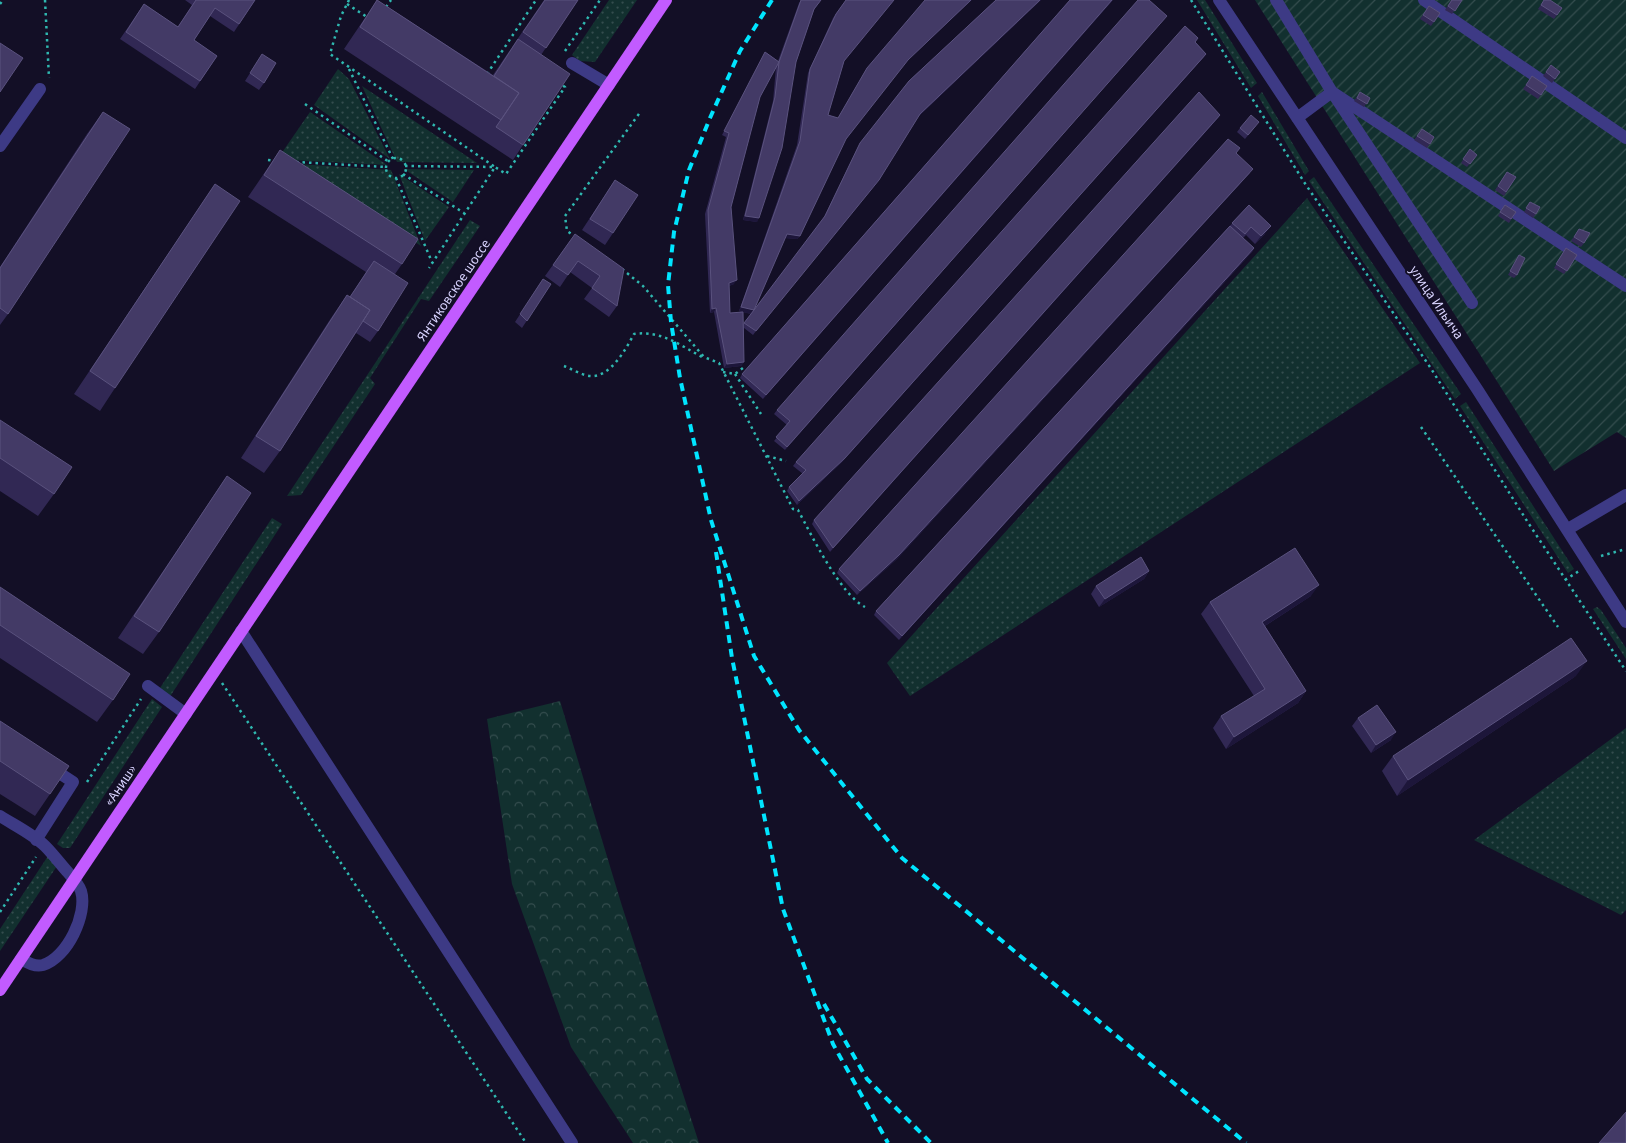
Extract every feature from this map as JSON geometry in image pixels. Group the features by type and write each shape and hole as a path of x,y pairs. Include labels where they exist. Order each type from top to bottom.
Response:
{"main road":[{"name":"Янтиковское шоссе","path":"265,596 666,0"},
{"name":"«Аниш»","path":"0,990 265,596"}],"street":[{"name":"улица Ильича","path":"1219,0 1568,529 1626,622"},
{"path":"1276,0 1332,92 1472,303"},
{"path":"1424,0 1626,138"},
{"path":"567,58 609,86"},
{"path":"0,146 45,88"},
{"path":"1297,118 1332,92"},
{"path":"1332,92 1626,286"},
{"path":"1568,529 1626,495"},
{"path":"241,631 572,1143"},
{"path":"148,686 186,714"},
{"path":"40,761 73,782 40,842"},
{"path":"0,816 40,842 74,880 80,890 83,902 82,916 76,930 51,961 41,965 30,964 21,959"}],"path":[{"path":"0,4 2,0"},
{"path":"45,0 45,88"},
{"path":"386,8 391,0"},
{"path":"482,82 536,0"},
{"path":"567,58 600,0"},
{"path":"1191,0 1304,182 1430,367 1527,521 1626,671"},
{"path":"369,18 348,2 341,16 330,54 506,174 565,87 559,84"},
{"path":"349,68 393,159"},
{"path":"305,104 389,162"},
{"path":"582,241 567,231 565,216 641,110"},
{"path":"386,167 393,159 399,159 405,166 495,168"},
{"path":"268,160 277,161"},
{"path":"287,162 386,167"},
{"path":"386,167 390,176 396,178 403,174 405,166"},
{"path":"429,268 495,168"},
{"path":"403,174 464,214"},
{"path":"396,178 432,263"},
{"path":"617,266 643,286 704,357"},
{"path":"564,366 593,376 605,372 627,346 634,334 647,332 663,336 719,363 793,509 798,510 842,586 856,602 865,607"},
{"path":"723,372 735,374 743,368"},
{"path":"735,374 762,414"},
{"path":"1421,427 1558,627"},
{"path":"766,456 786,461"},
{"path":"1600,556 1626,549"},
{"path":"214,672 526,1143"},
{"path":"82,790 140,702 148,686"},
{"path":"0,912 40,842"}],"green space":[{"path":"609,0 637,0 595,62 580,61 572,55"},
{"path":"1197,0 1205,0 1257,83 1251,88"},
{"path":"1255,0 1626,0 1626,438 1617,432 1554,471"},
{"path":"338,69 349,79 390,159 314,105"},
{"path":"362,86 477,163 397,162"},
{"path":"1262,92 1309,171 1305,175 1258,96"},
{"path":"310,112 387,165 290,160 281,154"},
{"path":"298,164 391,170 421,246"},
{"path":"404,169 474,170 453,202"},
{"path":"399,174 449,207 425,241"},
{"path":"1314,177 1461,394 1455,399 1309,181"},
{"path":"1307,198 1420,363 910,696 887,663"},
{"path":"470,220 480,226 429,301 421,299 370,378 375,384 301,495 287,496"},
{"path":"1466,402 1574,569 1568,573 1460,406"},
{"path":"272,518 282,524 171,695 158,691"},
{"path":"1597,607 1601,610 1626,648 1626,659 1593,609"},
{"path":"152,699 162,707 70,848 63,848 57,844"},
{"path":"560,701 622,906 699,1143 633,1143 571,1047 512,884 487,719"},
{"path":"1626,728 1626,910 1621,915 1474,840"},
{"path":"48,856 57,866 0,951 0,929"}],"building":[{"path":"196,0 255,0 239,24 215,8 194,40 217,56 200,81 126,32 144,4 178,27"},
{"path":"377,0 519,93 501,120 360,27"},
{"path":"545,0 578,0 546,48 523,32"},
{"path":"801,0 821,0 814,9 796,62 782,148 759,218 745,216 775,97 779,62"},
{"path":"846,0 894,0 844,61 828,115 838,118 867,68 925,0 971,0 908,60 846,139 800,236 787,234 754,310 741,307 800,141 810,69 836,14"},
{"path":"996,0 1040,0 920,114 879,180 756,331 744,323 825,216 860,143 909,81"},
{"path":"1070,0 1112,0 766,395 742,374"},
{"path":"1138,0 1149,0 1167,16 787,447 776,437 790,421 777,410"},
{"path":"1452,0 1462,0 1455,11 1448,6"},
{"path":"1544,0 1550,0 1562,8 1557,15 1541,5"},
{"path":"1429,6 1440,13 1434,22 1423,15"},
{"path":"1185,26 1198,38 1195,42 1206,54 845,458 799,501 789,487 806,470 796,462"},
{"path":"518,39 570,74 523,145 496,127 519,93 494,76"},
{"path":"0,43 23,58 0,92"},
{"path":"765,52 779,62 760,97 731,207 737,280 729,283 730,313 743,312 744,362 727,364 716,308 712,309 708,210 729,133 724,131"},
{"path":"262,54 276,63 264,83 250,73"},
{"path":"1551,65 1560,72 1555,79 1546,72"},
{"path":"1532,76 1547,86 1541,95 1526,85"},
{"path":"1199,92 1220,115 833,548 814,520"},
{"path":"1360,92 1370,98 1367,104 1357,98"},
{"path":"103,112 130,129 8,314 0,308 0,268"},
{"path":"1251,115 1259,122 1248,135 1240,128"},
{"path":"1422,129 1434,137 1430,144 1417,136"},
{"path":"1228,139 1240,148 1236,153 1253,169 899,555 860,591 839,569"},
{"path":"1470,149 1477,155 1470,164 1463,159"},
{"path":"280,150 418,239 402,264 264,175"},
{"path":"1507,172 1516,177 1506,192 1498,186"},
{"path":"615,180 638,195 613,233 590,219"},
{"path":"215,184 240,201 115,388 90,371"},
{"path":"1530,202 1540,207 1536,214 1526,208"},
{"path":"1249,205 1271,226 1261,236 1251,227 1245,234 1232,223"},
{"path":"1505,205 1516,212 1511,219 1500,212"},
{"path":"1230,226 1254,248 902,636 876,611"},
{"path":"1579,229 1590,233 1584,243 1574,237"},
{"path":"575,234 624,269 617,306 592,288 600,276 578,261 568,275 553,265"},
{"path":"1566,248 1577,255 1567,271 1556,264"},
{"path":"1519,255 1525,258 1517,275 1510,271"},
{"path":"374,261 408,283 378,331 363,321 370,310 350,297"},
{"path":"543,279 551,284 527,321 520,314"},
{"path":"347,295 370,310 280,451 256,436"},
{"path":"0,420 72,467 54,494 0,458"},
{"path":"227,476 251,493 159,632 134,616"},
{"path":"1295,548 1319,585 1262,622 1306,691 1234,737 1221,716 1265,689 1210,602"},
{"path":"1141,557 1149,571 1105,599 1096,586"},
{"path":"0,587 130,674 113,700 0,625"},
{"path":"1571,638 1587,661 1408,780 1393,756"},
{"path":"1377,705 1396,732 1376,745 1358,718"},
{"path":"0,721 69,766 50,794 0,761"},
{"path":"1626,1112 1626,1143 1599,1143"}],"railway":[{"path":"772,0 740,51 689,170 674,232 668,285 671,322 680,378 711,520 754,656 799,730 902,858 1246,1143"},
{"path":"716,552 732,658 783,909 833,1044 888,1143"},
{"path":"824,1004 867,1079 931,1143"}]}
